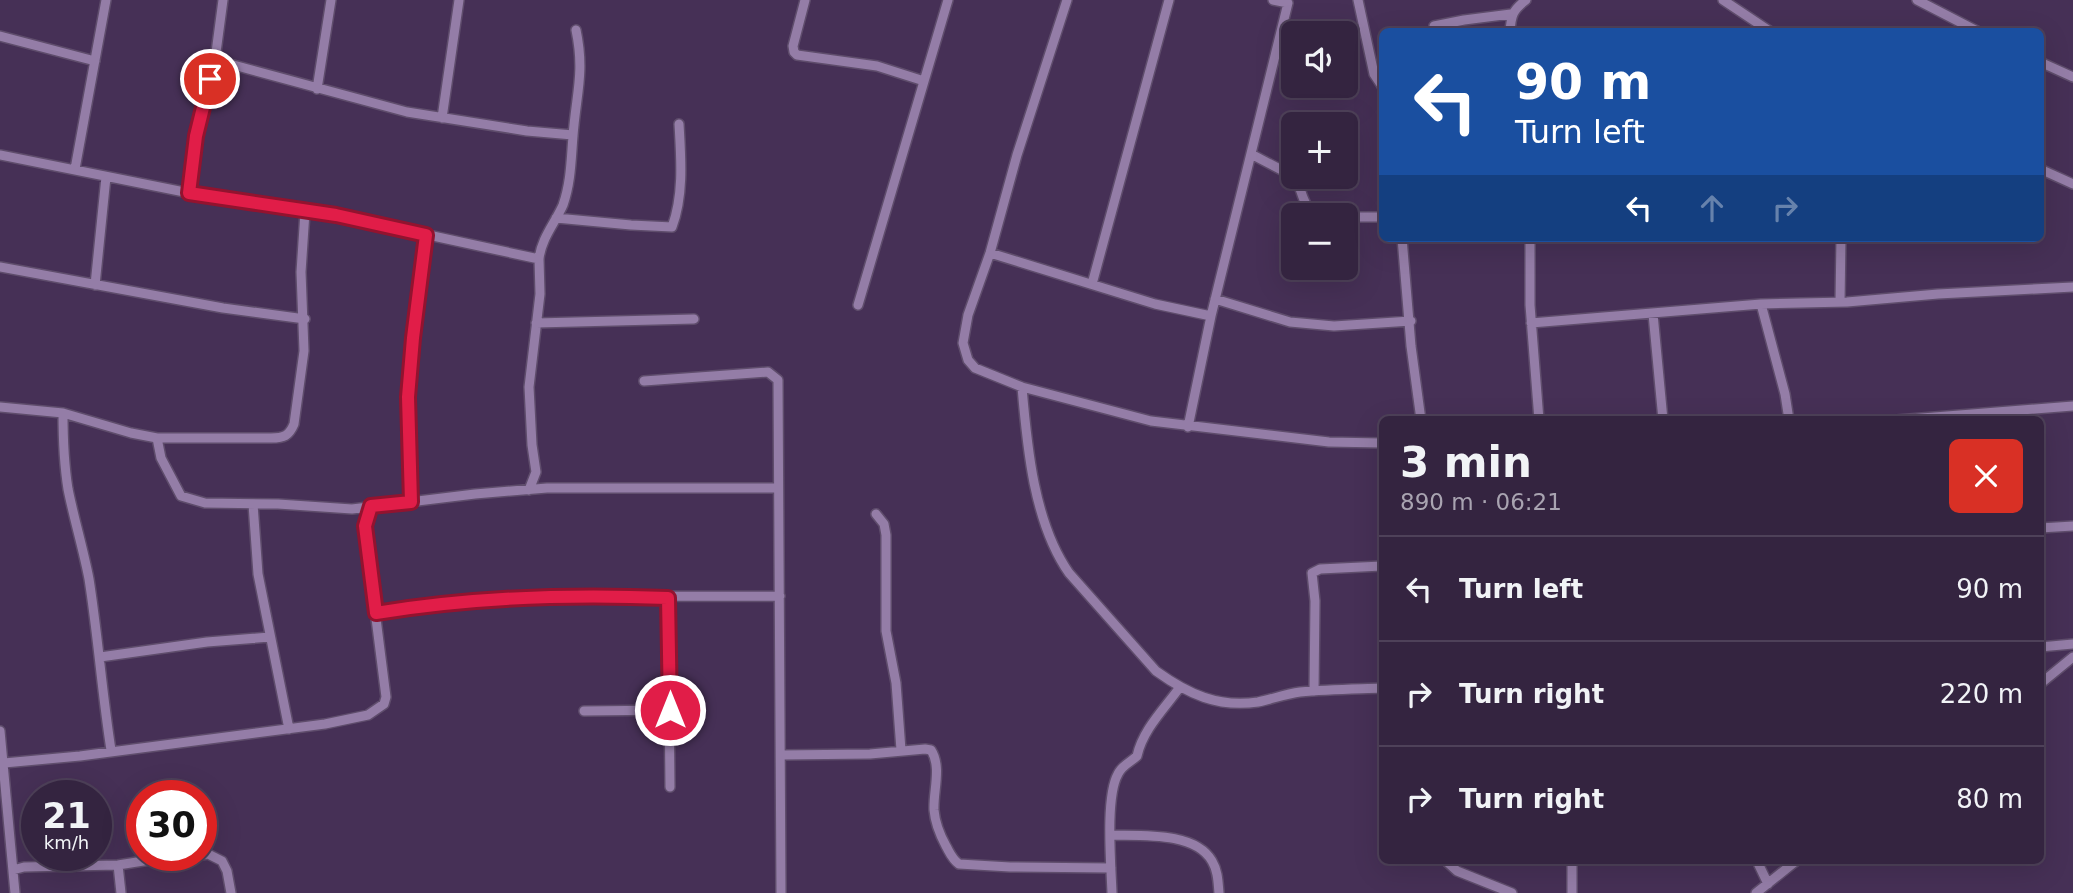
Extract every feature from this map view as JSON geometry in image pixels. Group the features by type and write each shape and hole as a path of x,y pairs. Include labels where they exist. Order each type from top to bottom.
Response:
{"street":[{"path":"75,169 106,0"},
{"path":"189,193 196,136 215,60 223,0"},
{"path":"317,89 331,0"},
{"path":"442,118 459,0"},
{"path":"805,0 793,46 797,55 877,66 924,81"},
{"path":"858,305 947,0"},
{"path":"1066,0 1017,155 990,253 968,315 964,352 975,368 1022,387 1151,421 1329,442 1379,443"},
{"path":"1092,284 1169,0"},
{"path":"1188,427 1210,316 1289,2 1273,0"},
{"path":"1358,0 1374,74 1379,82"},
{"path":"1510,28 1511,14 1526,0"},
{"path":"1723,0 1765,28"},
{"path":"1917,0 1971,28"},
{"path":"1434,26 1511,14"},
{"path":"547,488 536,471 529,387 540,294 538,259 542,244 569,185 582,76 576,30"},
{"path":"0,36 95,61"},
{"path":"215,60 407,112 527,131 573,135"},
{"path":"2044,64 2073,77"},
{"path":"556,218 672,227 681,170 679,124"},
{"path":"1251,154 1281,169"},
{"path":"0,155 189,193 336,215 538,259"},
{"path":"2044,171 2073,184"},
{"path":"95,285 106,177"},
{"path":"0,407 63,414 158,438 287,436 294,424 304,351 304,212"},
{"path":"1358,217 1379,217"},
{"path":"411,502 408,397 426,235"},
{"path":"1402,242 1411,346 1420,416"},
{"path":"1530,242 1531,323 1539,416"},
{"path":"1840,302 1841,242"},
{"path":"990,253 1155,304 1210,316"},
{"path":"0,267 223,308 304,319"},
{"path":"1531,323 1761,304 1840,302 2073,287"},
{"path":"1215,299 1290,322 1334,326 1411,321"},
{"path":"1761,304 1788,416"},
{"path":"1653,314 1663,416"},
{"path":"536,323 694,319"},
{"path":"644,381 768,372 776,376 779,388 780,893"},
{"path":"1022,387 1027,447 1042,509 1059,558 1076,582 1156,671 1208,701 1234,703 1256,702 1314,691 1379,688"},
{"path":"1947,416 2073,406"},
{"path":"63,414 67,478 87,568 111,750"},
{"path":"158,438 161,458 181,496 205,503 352,509 547,488 778,488"},
{"path":"529,489 536,471"},
{"path":"253,504 254,543 289,729"},
{"path":"4,763 80,756 325,724 368,715 384,704 386,697 365,526 371,506"},
{"path":"352,509 365,526"},
{"path":"876,514 884,524 886,535 886,631 896,683 901,750"},
{"path":"2044,528 2073,526"},
{"path":"1314,691 1315,601 1312,573 1320,569 1379,566"},
{"path":"376,613 473,600 780,596"},
{"path":"668,598 670,787"},
{"path":"100,657 207,642 270,638"},
{"path":"2044,647 2073,644"},
{"path":"2044,681 2073,657"},
{"path":"1112,893 1109,821 1118,772 1138,755 1149,728 1181,687"},
{"path":"584,711 670,710"},
{"path":"0,731 15,893"},
{"path":"781,755 833,755 925,748 931,750 936,768 934,811 943,841 951,856 959,863 1010,867 1111,868"},
{"path":"1111,835 1162,836 1192,844 1206,853 1214,863 1219,893"},
{"path":"217,858 222,861 227,871 231,893"},
{"path":"13,870 24,867 126,864"},
{"path":"1449,864 1457,871 1511,893"},
{"path":"1572,864 1572,893"},
{"path":"1758,864 1768,884"},
{"path":"1756,893 1792,864"},
{"path":"118,865 121,893"}],"route":[{"path":"210,79 196,136 189,193 336,215 426,235 408,397 411,502 371,506 365,526 376,613 473,600 628,596 668,598 670,710"}]}
